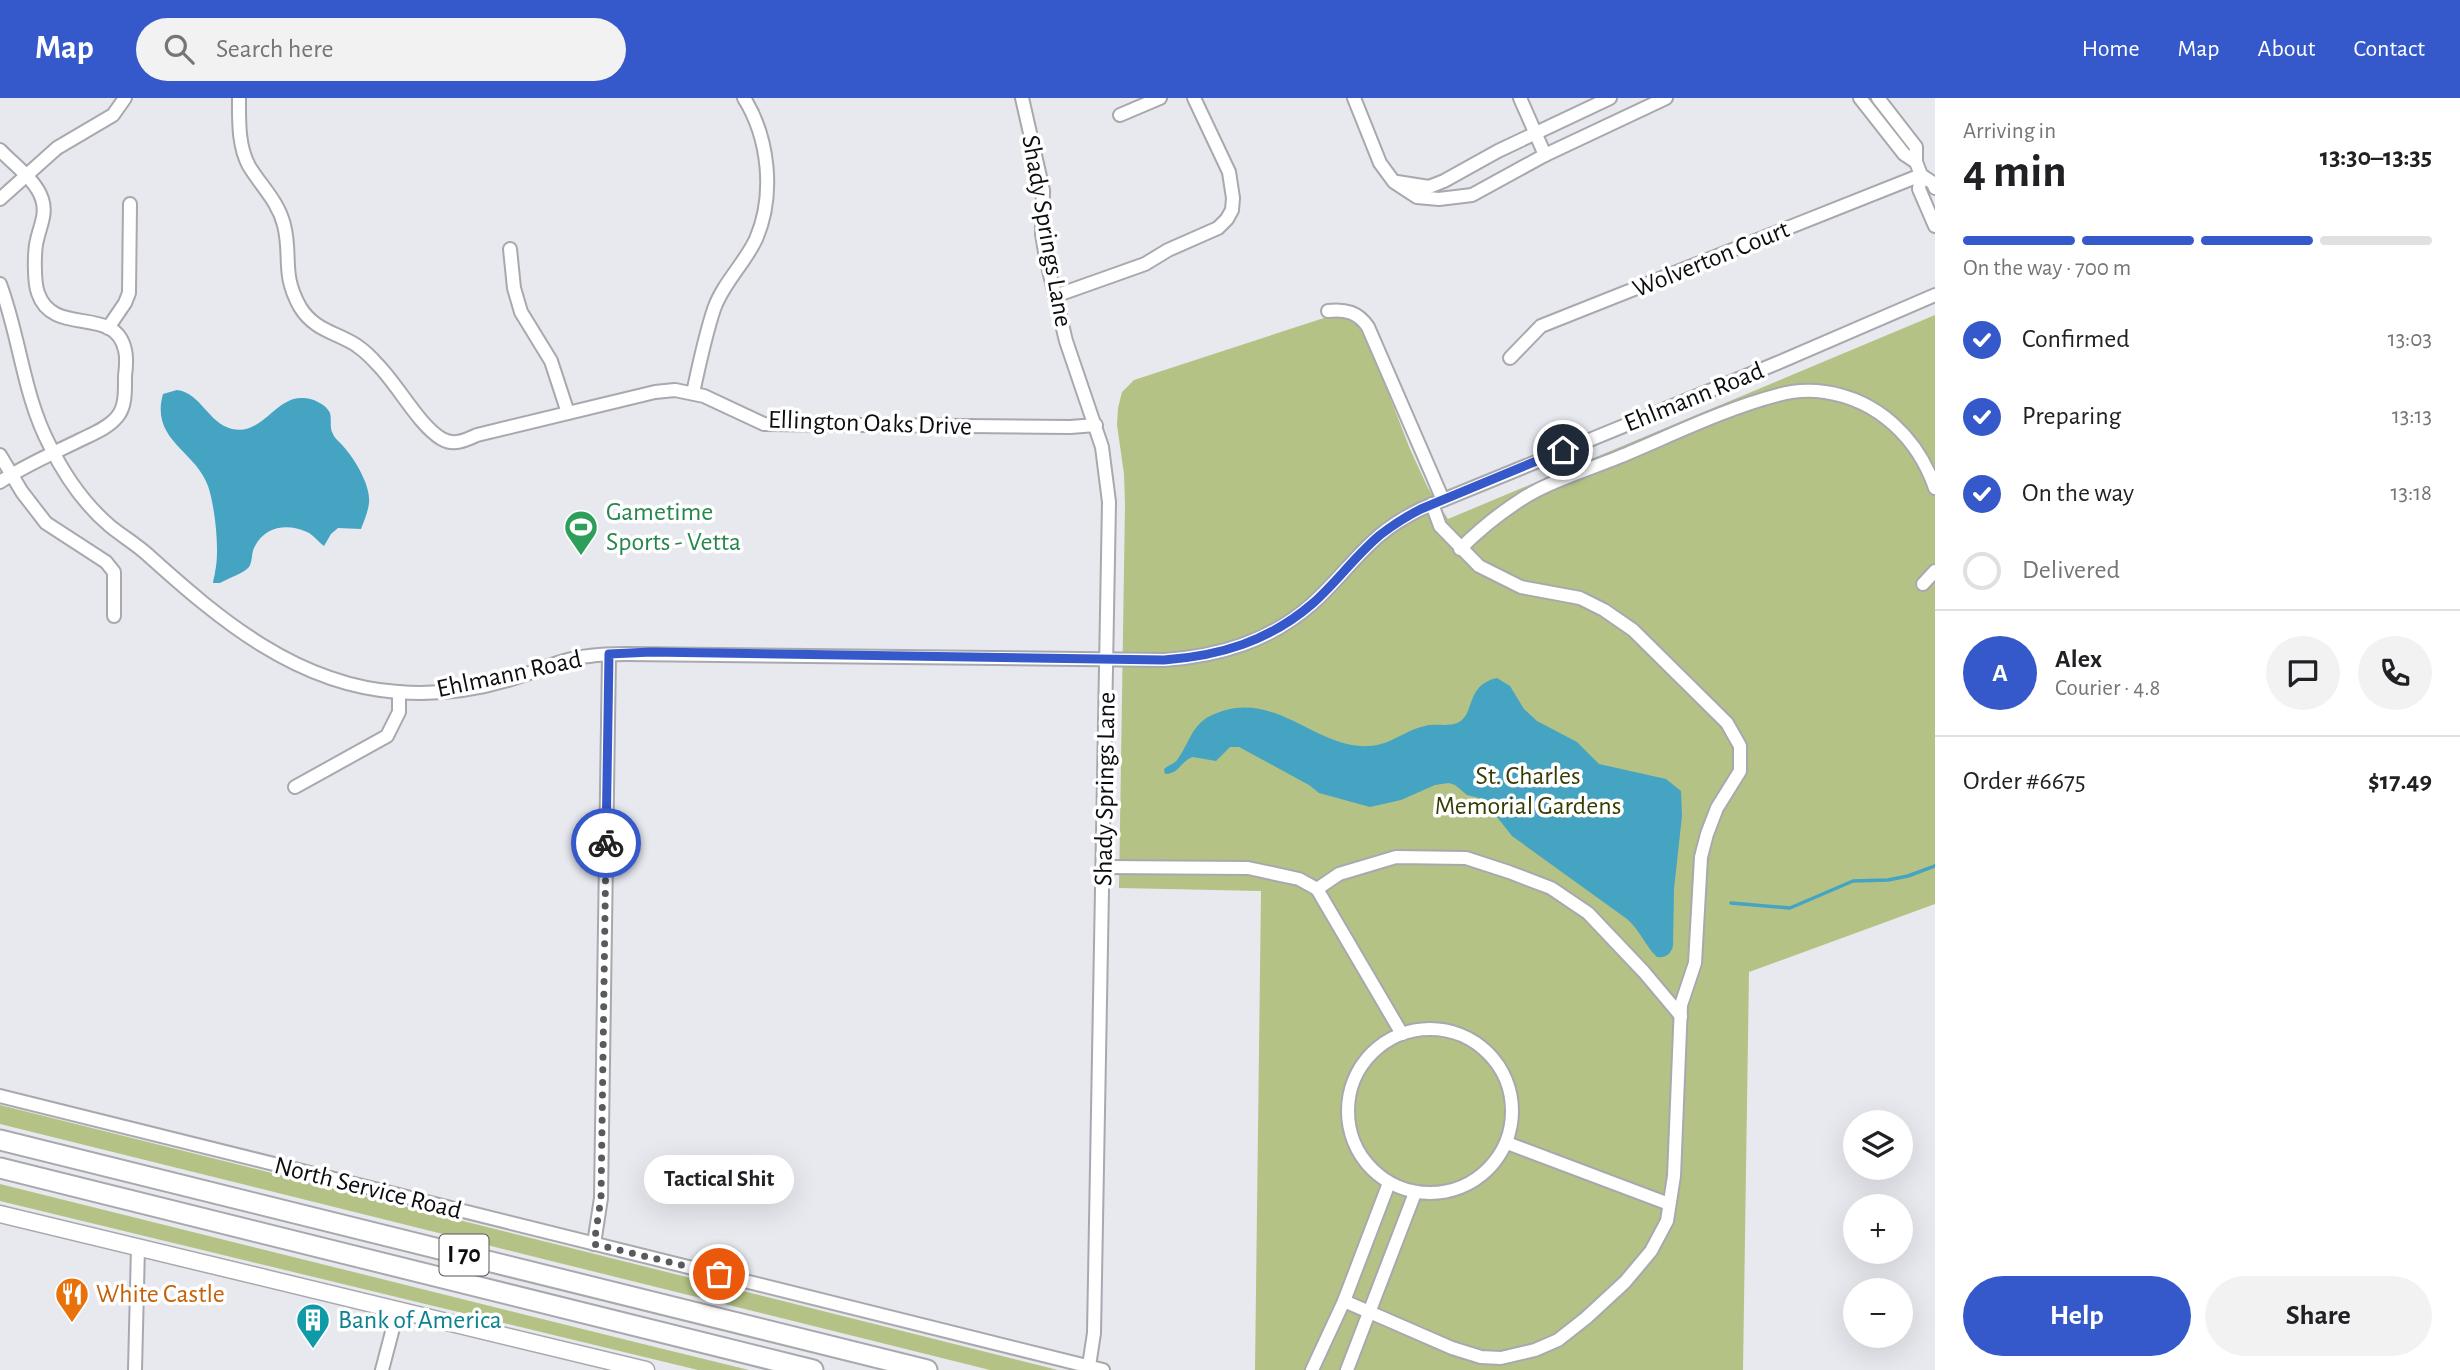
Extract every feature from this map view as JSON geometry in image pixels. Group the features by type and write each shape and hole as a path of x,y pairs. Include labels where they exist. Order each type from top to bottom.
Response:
{"highway":[{"name":"I 70","path":"0,1140 928,1370"},
{"name":"I 70","path":"0,1168 813,1370"}],"main road":[{"path":"0,1214 646,1370"}],"street":[{"path":"0,199 57,148 113,115 125,98"},
{"name":"Ellington Oaks Drive","path":"239,98 242,145 248,164 280,212 285,227 287,275 293,294 303,311 315,325 357,346 377,363 429,428 446,442 455,443 477,435 654,392 675,390 704,396 764,424 1096,425"},
{"path":"693,393 715,307 756,239 765,205 767,170 763,142 753,112 744,98"},
{"name":"Shady Springs Lane","path":"1022,98 1043,190 1042,234 1055,296 1066,341 1096,425 1108,475 1104,867 1094,1333 1089,1366"},
{"path":"1120,115 1160,98"},
{"path":"1055,296 1145,264 1168,250 1218,228 1227,219 1232,210 1233,198 1229,172 1194,98"},
{"path":"1354,98 1380,163 1394,182 1417,197 1439,199 1472,195 1545,155 1666,98"},
{"path":"1520,98 1545,155"},
{"path":"1394,182 1429,187 1610,98"},
{"path":"1860,98 1935,188"},
{"path":"1878,98 1916,147 1919,189 1935,226"},
{"path":"0,150 25,175 41,198 44,210 36,242 37,292 46,309 61,318 92,321 108,328 121,340 125,350 123,406 117,417 100,430 5,478"},
{"name":"Wolverton Court","path":"1510,358 1541,327 1919,169"},
{"path":"108,328 129,293 130,204"},
{"path":"510,248 514,288 522,312 551,361 568,413"},
{"name":"Ehlmann Road","path":"0,284 8,305 31,401 54,454 72,484 110,526 246,637 279,657 324,678 398,692 464,689 508,680 566,661 609,654 651,652 1189,658 1236,649 1276,631 1314,602 1380,535 1402,519 1437,502 1935,295"},
{"path":"1328,311 1353,313 1362,318 1368,327 1437,502 1440,526 1460,549 1479,566 1521,587 1580,598 1604,610 1633,630 1727,723 1740,746 1740,771 1717,808 1704,845 1695,963 1681,1005 1674,1176 1667,1221 1651,1251 1625,1282 1558,1340 1535,1350 1501,1358 1480,1357 1452,1348 1344,1301"},
{"path":"1460,549 1473,536 1529,495 1762,400 1795,392 1824,392 1845,397 1866,405 1887,419 1905,434 1918,451 1935,488"},
{"path":"0,455 5,478 46,523 106,562 114,572 114,617"},
{"path":"1923,584 1935,571"},
{"path":"594,1244 601,1198 609,654"},
{"path":"295,787 387,736 399,712 398,692"},
{"path":"1317,889 1339,874 1396,857 1466,858 1509,872 1551,888 1588,913 1681,1016"},
{"path":"1104,867 1248,868 1299,878 1317,889 1402,1034"},
{"path":"1425,1029 1449,1031 1471,1039 1490,1054 1504,1073 1512,1096 1513,1119 1507,1143 1496,1162 1480,1178 1460,1189 1438,1194 1415,1193 1390,1184 1371,1169 1357,1150 1349,1128 1348,1105 1353,1082 1364,1061 1381,1045 1402,1034 1425,1029"},
{"name":"North Service Road","path":"0,1096 1103,1370"},
{"path":"1507,1143 1669,1204"},
{"path":"1312,1370 1344,1301 1390,1184"},
{"path":"1347,1370 1415,1193"},
{"path":"135,1370 138,1247"},
{"path":"382,1370 398,1309"}],"green space":[{"name":"St. Charles Memorial Gardens","path":"1935,315 1935,904 1749,972 1743,1370 1255,1370 1261,891 1119,888 1125,505 1117,425 1122,392 1134,380 1327,317 1348,320 1365,333 1410,449 1428,488 1448,519"},
{"path":"0,1105 1058,1370 990,1370 0,1124"},
{"path":"0,1184 749,1370 698,1370 0,1201"}],"water":[{"path":"177,390 185,392 217,421 232,429 252,427 293,399 307,398 322,404 330,413 334,436 348,451 365,481 369,496 361,529 338,528 324,546 300,529 285,527 271,530 259,539 246,569 220,583 213,583 217,541 208,486 194,463 168,434 163,423 163,394"},
{"path":"1497,678 1510,686 1524,709 1537,721 1577,742 1599,764 1666,779 1681,791 1682,816 1674,889 1673,946 1668,955 1657,957 1627,919 1512,836 1497,817 1491,801 1467,795 1455,785 1435,785 1401,800 1370,807 1319,793 1239,747 1230,747 1216,761 1193,757 1174,772 1165,774 1164,769 1181,755 1202,721 1233,708 1256,708 1277,714 1338,741 1359,746 1381,744 1419,727 1457,723 1467,714 1480,687"}],"waterway":[{"path":"1731,903 1790,908 1853,881 1888,880 1935,866"}],"way so far":[{"path":"606,843 601,1198 594,1244 719,1274"}],"place":[{"name":"Gametime Sports - Vetta","path":"581,557"},
{"name":"Tactical Shit","path":"719,1274"},
{"name":"White Castle","path":"72,1324"},
{"name":"Bank of America","path":"313,1350"}],"route":[{"path":"606,843 609,654 651,652 1164,660 1236,649 1276,631 1296,617 1380,535 1402,519 1563,450"}]}
